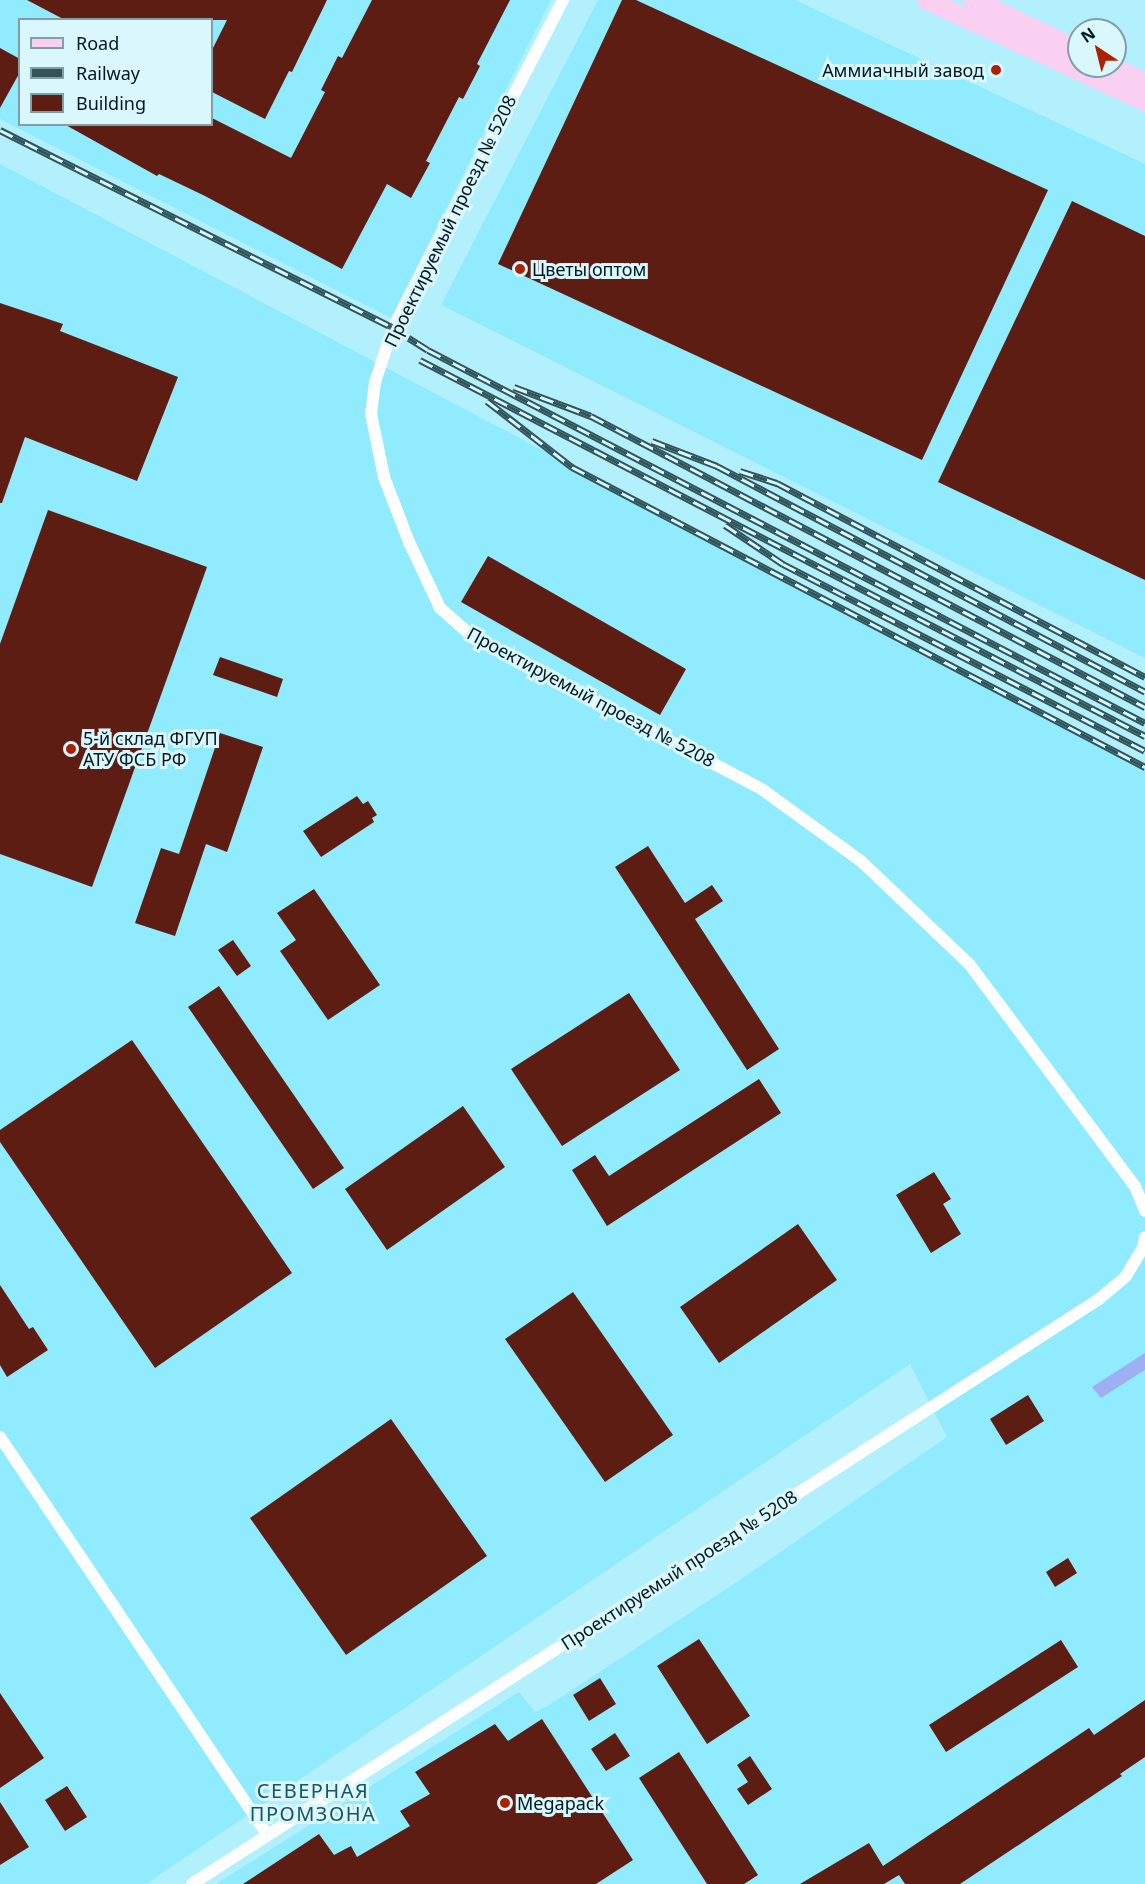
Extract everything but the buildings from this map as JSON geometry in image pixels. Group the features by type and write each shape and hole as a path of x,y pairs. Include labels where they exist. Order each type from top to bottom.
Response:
{"main road":[{"path":"927,0 1145,101"},
{"path":"975,0 1067,45"},
{"path":"1127,74 1145,83"}],"street":[{"name":"Проектируемый проезд № 5208","path":"563,0 393,328 375,382 371,414 384,477 409,542 440,608 474,638 763,790 862,862 970,965 1135,1186 1145,1211"},
{"name":"Проектируемый проезд № 5208","path":"192,1884 1099,1299 1126,1276 1143,1248 1145,1237"},
{"path":"0,1437 267,1834"}],"shaded area":[{"path":"0,0 551,0 391,318 0,119"},
{"path":"598,0 795,0 1145,164 1145,658 441,305"},
{"path":"0,164 1145,768 1145,1884 216,1884 519,1692 535,1712 546,1707 734,1584 947,1437 910,1364 146,1884 0,1884"},
{"path":"1145,1353 1145,1370 1101,1398 1092,1387"}],"railway":[{"path":"0,130 393,328 428,350 1145,723"},
{"path":"420,360 1145,736"},
{"path":"514,387 591,416 1145,707"},
{"path":"487,401 572,467 1145,767"},
{"path":"652,441 717,466 1145,692"},
{"path":"740,471 777,483 1145,677"},
{"path":"725,525 783,564 1145,751"}],"place":[{"name":"Аммиачный завод","path":"996,70"},
{"name":"Цветы оптом","path":"520,269"},
{"name":"5-й склад ФГУП АТУ ФСБ РФ","path":"71,749"},
{"name":"Megapack","path":"505,1803"}],"district":[{"name":"СЕВЕРНАЯ ПРОМЗОНА","path":"313,1802"}]}
